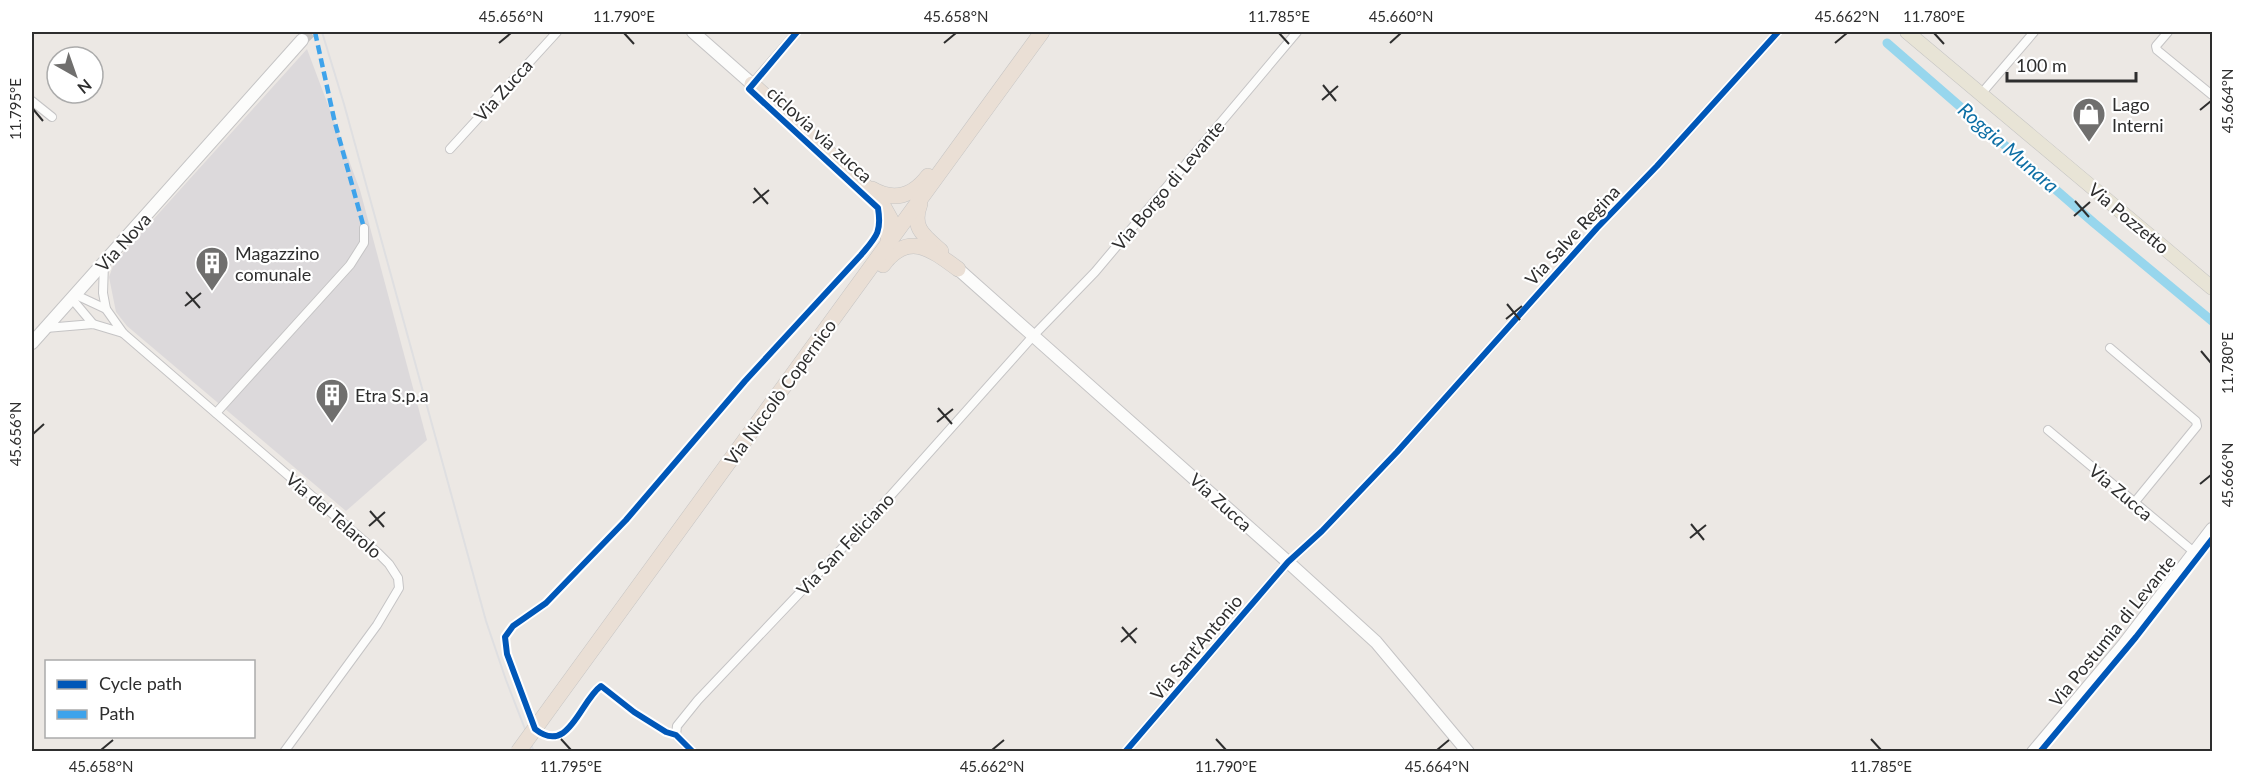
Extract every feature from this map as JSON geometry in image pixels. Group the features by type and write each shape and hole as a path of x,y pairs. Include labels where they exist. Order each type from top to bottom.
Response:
{"highway":[{"name":"Via Niccolò Copernico","path":"518,752 1042,32"},
{"path":"752,84 861,182 889,214 892,226 887,244"},
{"path":"861,182 887,196 907,195 921,185 949,147 978,120"},
{"path":"925,193 916,215 919,228 958,269"},
{"path":"829,325 859,297 894,251 902,247 909,245 935,252 958,269"}],"main road":[{"name":"Via Pozzetto","path":"1907,32 2212,288"}],"street":[{"name":"Via Zucca","path":"450,149 557,32"},
{"path":"693,32 752,84 797,32"},
{"name":"Via Borgo di Levante","path":"1034,335 1095,272 1297,32"},
{"name":"Via Salve Regina","path":"1288,562 1322,531 1397,452 1597,228 1657,166 1778,32"},
{"path":"1981,94 2034,32"},
{"path":"2168,32 2156,46 2157,50 2212,95"},
{"name":"Via Nova","path":"32,343 302,40"},
{"path":"32,101 52,117"},
{"path":"216,413 350,265 364,243 364,228"},
{"path":"104,263 106,309 123,333"},
{"name":"Via Zucca","path":"958,269 1376,642 1468,752"},
{"path":"74,297 106,309"},
{"path":"74,297 93,324"},
{"path":"46,328 93,324 123,333"},
{"name":"Via del Telarolo","path":"123,333 378,553 398,578 399,588 377,626 284,752"},
{"name":"Via San Feliciano","path":"693,752 676,735 676,726 868,521 1034,335"},
{"path":"2110,348 2196,421 2197,426 2134,503"},
{"name":"Via Zucca","path":"2048,430 2194,552"},
{"name":"Via Postumia di Levante","path":"2033,752 2124,644 2212,529"},
{"name":"Via Sant'Antonio","path":"1125,752 1288,562"}],"shaded area":[{"path":"307,49 360,190 427,440 346,511 127,326 116,312 109,277 114,263"}],"waterway":[{"name":"Roggia Munara","path":"1887,43 2094,223 2212,321"}],"tunnel":[{"path":"302,40 310,32"}],"railway":[{"path":"322,32 344,104 486,621 534,752"}],"marked path":[{"path":"315,32 335,123 364,228"}],"cycle path":[{"name":"ciclovia via zucca","path":"693,752 676,735 666,732 634,712 601,686 565,731 557,736 547,736 535,729 507,654 505,637 513,626 546,603 626,520 745,381 871,244 877,234 878,208 749,89 797,32"},
{"path":"1125,752 1288,562 1322,531 1397,452 1597,228 1657,166 1778,32"},
{"path":"2040,752 2136,637 2212,539"}],"place":[{"name":"Lago Interni","path":"2089,143"},
{"name":"Magazzino comunale","path":"212,292"},
{"name":"Etra S.p.a","path":"332,424"}]}
